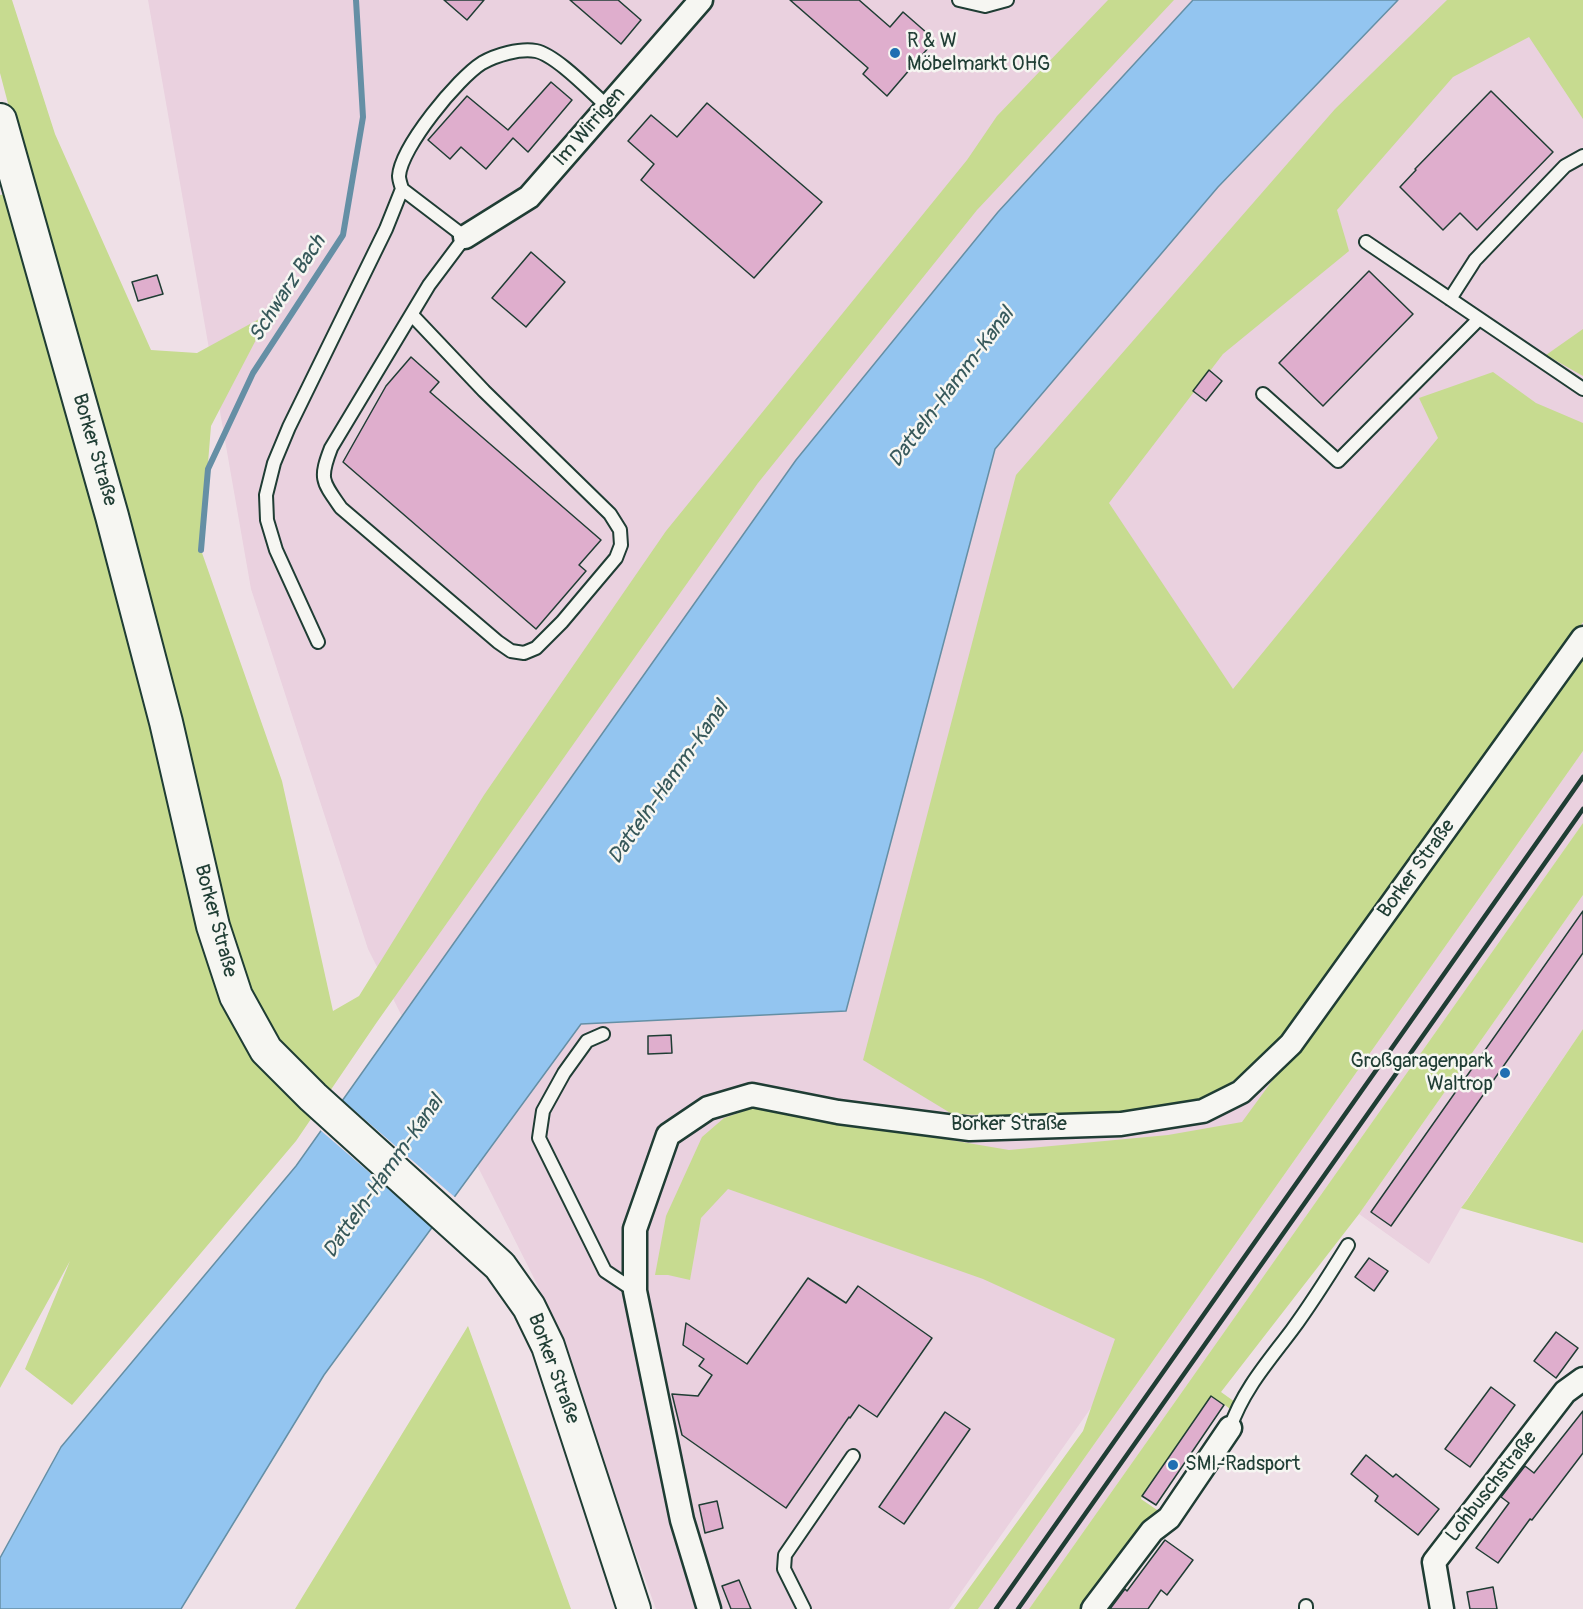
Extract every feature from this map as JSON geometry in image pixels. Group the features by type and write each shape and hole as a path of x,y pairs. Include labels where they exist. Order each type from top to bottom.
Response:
{"street":[{"name":"Im Wirrigen","path":"465,237 529,197 701,0"},
{"name":"Borker Straße","path":"0,120 112,516 166,722 213,927 236,996 266,1050 313,1097 500,1266 529,1306 548,1346 634,1609"},
{"name":"Borker Straße","path":"709,1609 682,1520 634,1291 635,1229 668,1135 708,1108 752,1095 838,1112 970,1129 1121,1124 1203,1111 1240,1092 1291,1044 1583,638"},
{"name":"Lohbuschstraße","path":"1443,1609 1434,1562 1565,1392 1583,1379"},
{"path":"1093,1609 1152,1531 1169,1518 1230,1428"}],"lane":[{"path":"959,0 985,6 1007,0"},
{"path":"318,642 276,550 267,520 266,495 274,463 286,436 386,229 402,189 399,176 409,146 459,82 483,63 511,53 534,51 549,56 608,107"},
{"path":"1450,299 1475,260 1565,166 1583,156"},
{"path":"402,189 465,237 429,285 331,448 324,466 324,483 341,507 498,642 510,651 524,653 536,648 562,622 616,558 621,545 620,530 610,514 484,391 412,315"},
{"path":"1366,242 1583,389"},
{"path":"1263,394 1338,461 1479,319"},
{"path":"603,1034 587,1041 564,1073 543,1111 538,1138 605,1271 634,1291"},
{"path":"1230,1428 1248,1389 1328,1278 1348,1245"},
{"path":"804,1609 784,1569 785,1556 853,1456"}],"shaded area":[{"path":"148,0 1583,0 1583,711 949,1609 656,1609 539,1288 368,949 251,589"},
{"path":"1583,751 1583,823 1029,1609 978,1609"},
{"name":"Großgaragenpark Waltrop","path":"1583,895 1583,1029 1461,1208 1429,1264 1359,1214"}],"green space":[{"path":"0,0 12,0 55,134 151,350 197,353 270,313 211,426 201,550 282,781 333,1011 359,996 484,795 666,531 967,160 997,116 1108,0 1174,0 977,210 758,483 377,1022 296,1141 72,1405 25,1369 70,1261 0,1388 0,195 31,191 0,73"},
{"path":"1447,0 1583,0 1583,119 1529,37 1453,77 1337,210 1349,251 1223,354 1109,503 1233,689 1438,438 1419,398 1493,372 1536,403 1583,423 1583,622 1331,973 1267,1058 1200,1103 1075,1118 952,1114 863,1060 1016,475 1335,109"},
{"path":"1583,329 1583,376 1546,355"},
{"path":"1583,655 1583,751 978,1609 954,1609 1083,1431 1115,1339 983,1279 728,1189 701,1218 690,1280 668,1275 655,1275 666,1216 702,1137 724,1118 756,1107 1009,1150 1168,1135 1242,1122"},
{"path":"1583,823 1583,895 1359,1214 1221,1392 1235,1402 1230,1409 1221,1402 1190,1427 1142,1496 1141,1499 1163,1514 1085,1609 1029,1609"},
{"path":"1583,1029 1583,1243 1461,1208 1467,1200"},
{"path":"468,1326 571,1609 295,1609"}],"water":[{"name":"Datteln-Hamm-Kanal","path":"1193,0 1398,0 1218,187 995,449 846,1011 581,1024 324,1375 181,1609 0,1609 0,1558 61,1447 296,1166 796,460 998,212"}],"pier":[{"path":"340,1098 457,1199 435,1229 319,1129"}],"building":[{"path":"444,0 484,0 467,20"},
{"path":"570,0 618,0 641,20 621,44"},
{"path":"790,0 859,0 890,27 903,12 935,40 887,96 863,74 868,68"},
{"path":"551,82 572,100 528,152 513,138 486,169 461,147 450,159 428,140 467,96 508,130"},
{"path":"1491,91 1553,152 1477,230 1460,213 1443,230 1400,187"},
{"path":"707,103 822,202 754,278 641,180 654,164 628,141 651,115 677,137"},
{"path":"531,252 565,282 526,327 492,298"},
{"path":"1369,271 1413,314 1323,406 1279,363"},
{"path":"157,275 163,294 138,301 132,282"},
{"path":"411,357 439,382 430,392 601,540 579,565 586,571 536,629 343,462 386,386"},
{"path":"1209,370 1222,381 1206,401 1193,391"},
{"path":"1583,911 1583,953 1391,1226 1371,1212"},
{"path":"671,1035 672,1053 648,1054 648,1036"},
{"path":"1369,1258 1388,1271 1374,1291 1355,1277"},
{"path":"808,1278 846,1303 858,1286 932,1338 877,1417 859,1405 786,1508 682,1435 672,1394 698,1396 712,1375 699,1366 704,1359 683,1345 686,1323 747,1364"},
{"path":"1556,1332 1578,1348 1556,1378 1534,1361"},
{"path":"1491,1387 1515,1405 1470,1467 1445,1449"},
{"name":"SMI-Radsport","path":"1211,1396 1224,1405 1156,1505 1142,1496"},
{"path":"1583,1411 1583,1453 1498,1563 1476,1548 1509,1503 1501,1497 1525,1466 1534,1473"},
{"path":"945,1412 970,1429 904,1524 879,1507"},
{"path":"1366,1455 1393,1477 1396,1474 1439,1509 1418,1535 1375,1501 1378,1496 1351,1474"},
{"path":"717,1501 723,1528 705,1533 699,1505"},
{"path":"1165,1540 1193,1560 1167,1595 1161,1590 1148,1609 1110,1609 1125,1589 1127,1591"},
{"path":"739,1580 751,1609 731,1609 722,1586"},
{"path":"1493,1587 1497,1609 1470,1609 1467,1592"}],"waterway":[{"name":"Schwarz Bach","path":"201,550 208,469 253,373 343,235 363,117 356,0"}],"railway":[{"path":"996,1609 1583,777"},
{"path":"1018,1609 1583,809"}],"place":[{"name":"R & W Möbelmarkt OHG","path":"895,53"},
{"name":"Großgaragenpark Waltrop","path":"1505,1073"},
{"name":"SMI-Radsport","path":"1173,1465"}]}
